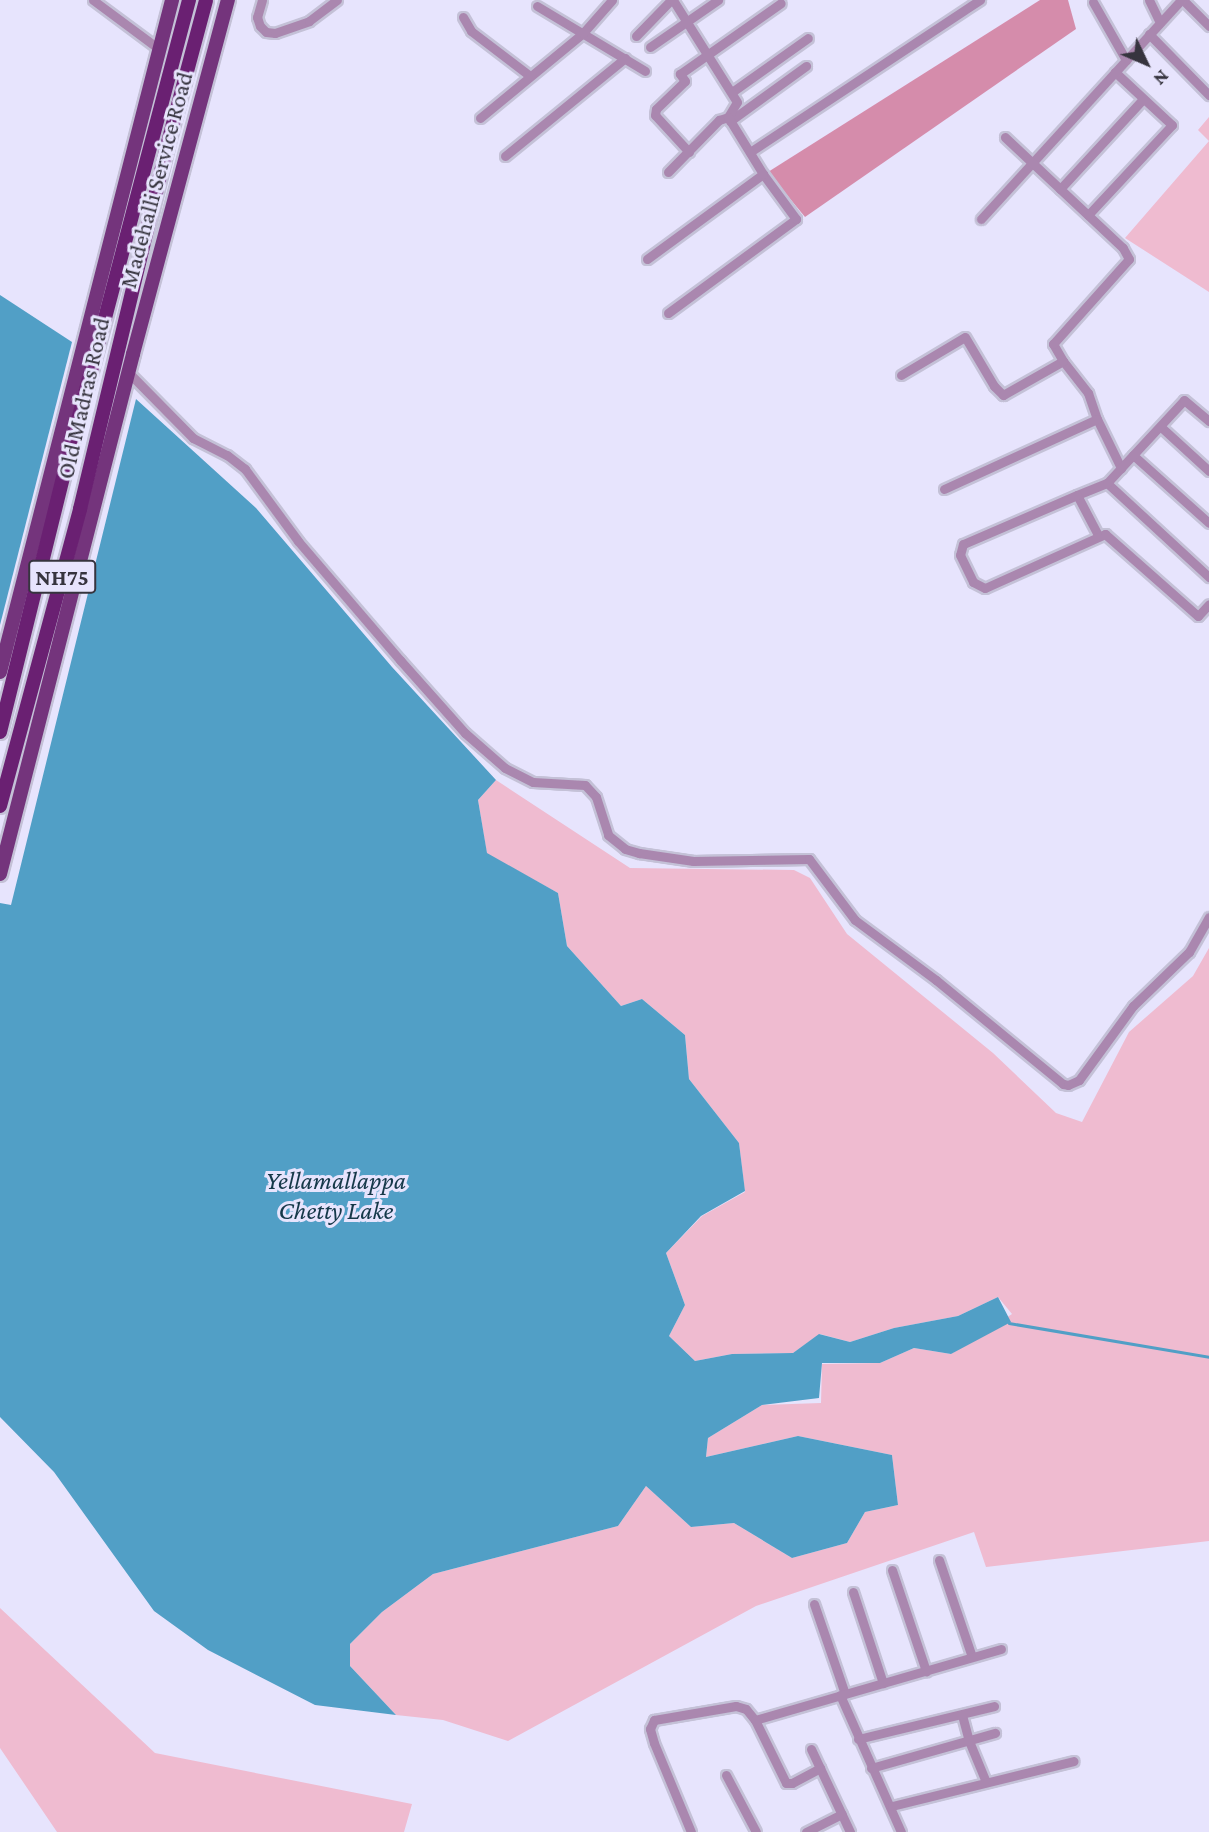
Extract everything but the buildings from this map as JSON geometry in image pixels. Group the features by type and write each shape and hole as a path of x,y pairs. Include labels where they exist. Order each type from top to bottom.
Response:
{"highway":[{"name":"Old Madras Road","path":"0,732 65,444 99,341 189,0"},
{"name":"Old Madras Road","path":"0,806 80,509 206,0"}],"main road":[{"path":"0,672 65,444 173,0"},
{"name":"Madehalli Service Road","path":"0,874 128,372 228,0"}],"street":[{"path":"93,0 159,49"},
{"path":"262,0 257,17 260,26 266,32 275,33 309,21 337,0"},
{"path":"480,118 583,33 612,0"},
{"path":"636,36 672,0 737,102 729,119"},
{"path":"650,47 718,0"},
{"path":"750,152 980,0"},
{"path":"1149,0 1160,23"},
{"path":"981,219 1182,0 1209,26"},
{"path":"1093,2 1126,60"},
{"path":"689,152 654,115 656,109 685,81 680,75 781,3"},
{"path":"537,6 645,71"},
{"path":"463,17 471,32 530,76"},
{"path":"1149,34 1209,95"},
{"path":"732,92 808,38"},
{"path":"505,156 625,58"},
{"path":"668,172 719,120 729,119 806,66"},
{"path":"1088,215 1172,125 1115,72"},
{"path":"1059,189 1143,99"},
{"path":"668,313 796,219 763,174 729,119"},
{"path":"1005,136 1123,248 1129,259 1053,344 1088,393 1097,419 1121,468"},
{"path":"647,258 763,174"},
{"path":"901,375 965,337 994,386 1003,395 1063,361"},
{"path":"128,372 192,438 227,455 245,469 298,541 400,660 465,733 505,768 533,782 585,785 596,797 608,835 625,849 693,861 809,859 855,920 936,980 1063,1084 1068,1085 1079,1080 1133,1006 1194,946 1209,917"},
{"path":"1209,421 1184,400 1107,484 963,544 960,555 973,582 985,588 1105,534 1198,616 1209,604"},
{"path":"944,489 1097,419"},
{"path":"1161,428 1209,471"},
{"path":"1133,455 1209,523"},
{"path":"1107,484 1209,577"},
{"path":"1077,495 1098,535"},
{"path":"939,1560 972,1657"},
{"path":"892,1570 926,1671"},
{"path":"853,1592 883,1683"},
{"path":"814,1604 858,1739 892,1806 901,1832"},
{"path":"755,1720 1001,1649"},
{"path":"691,1832 664,1769 650,1723 659,1718 727,1706 746,1709 755,1720 786,1783 792,1783 820,1768"},
{"path":"858,1739 993,1706"},
{"path":"962,1715 969,1741 986,1782"},
{"path":"871,1768 995,1733"},
{"path":"811,1749 850,1832"},
{"path":"892,1806 1074,1761"},
{"path":"726,1775 756,1832"},
{"path":"806,1832 842,1814"}],"shaded area":[{"path":"1040,0 1068,0 1076,29 805,217 768,172"},
{"path":"1209,117 1209,141 1198,130"},
{"path":"1209,141 1209,292 1125,238"},
{"path":"496,780 630,868 794,870 810,878 847,934 993,1053 1056,1113 1082,1122 1129,1032 1193,976 1209,948 1209,1541 986,1567 974,1532 756,1606 508,1741 443,1720 396,1715 350,1666 350,1644 382,1612 433,1574 618,1526 646,1486 691,1527 734,1523 792,1558 847,1543 865,1512 898,1505 892,1455 798,1436 706,1457 708,1438 762,1405 821,1403 822,1364 880,1363 914,1348 951,1354 1012,1314 998,1297 958,1316 894,1328 850,1342 820,1334 793,1353 732,1354 695,1361 669,1336 685,1305 666,1253 702,1216 745,1192 739,1143 689,1079 685,1035 642,999 621,1006 567,946 558,893 487,854 478,800"},
{"path":"0,1608 155,1753 412,1804 404,1832 57,1832 0,1748"}],"water":[{"path":"0,295 72,342 0,625"},
{"name":"Yellamallappa Chetty Lake","path":"136,399 256,508 392,667 496,780 478,800 487,853 558,893 567,946 621,1006 642,999 685,1035 689,1079 739,1143 745,1191 701,1216 666,1253 685,1305 669,1336 695,1361 732,1354 793,1353 819,1334 850,1342 894,1328 958,1316 998,1297 1011,1322 951,1354 914,1348 880,1363 822,1363 819,1398 762,1405 708,1438 706,1457 798,1436 892,1455 898,1505 865,1512 847,1543 792,1558 734,1523 691,1527 646,1486 618,1526 433,1574 382,1612 350,1644 350,1666 396,1715 315,1705 208,1650 154,1611 54,1472 0,1417 0,903 11,905"}],"waterway":[{"path":"1009,1323 1209,1357"}]}
